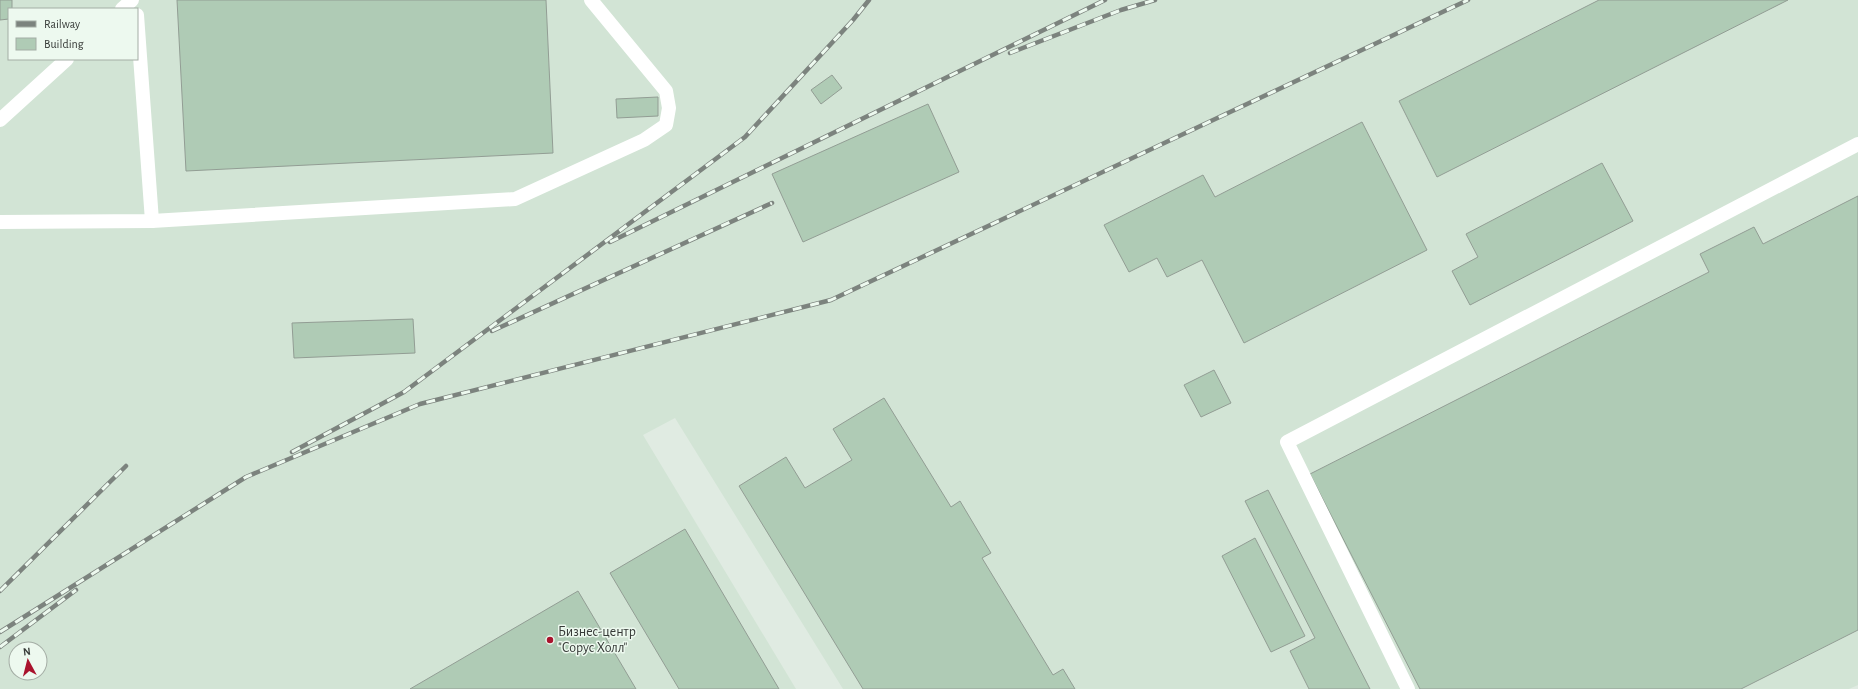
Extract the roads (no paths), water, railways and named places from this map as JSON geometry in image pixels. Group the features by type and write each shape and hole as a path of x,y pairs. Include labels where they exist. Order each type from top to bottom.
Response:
{"lane":[{"path":"123,8 132,0"},
{"path":"0,222 152,221 515,199 644,140 666,125 669,108 666,91 591,0"},
{"path":"138,29 152,221"},
{"path":"0,120 66,60"},
{"path":"1408,689 1287,442 1858,144"}],"railway":[{"path":"292,452 404,392 745,137 853,20 869,0"},
{"path":"610,242 1105,0"},
{"path":"1010,53 1121,10 1155,0"},
{"path":"0,632 246,477 420,404 831,300 1468,0"},
{"path":"492,331 772,203"},
{"path":"0,591 126,466"},
{"path":"0,647 76,590"}],"place":[{"name":"Бизнес-центр \"Сорус Холл\"","path":"550,640"}]}
